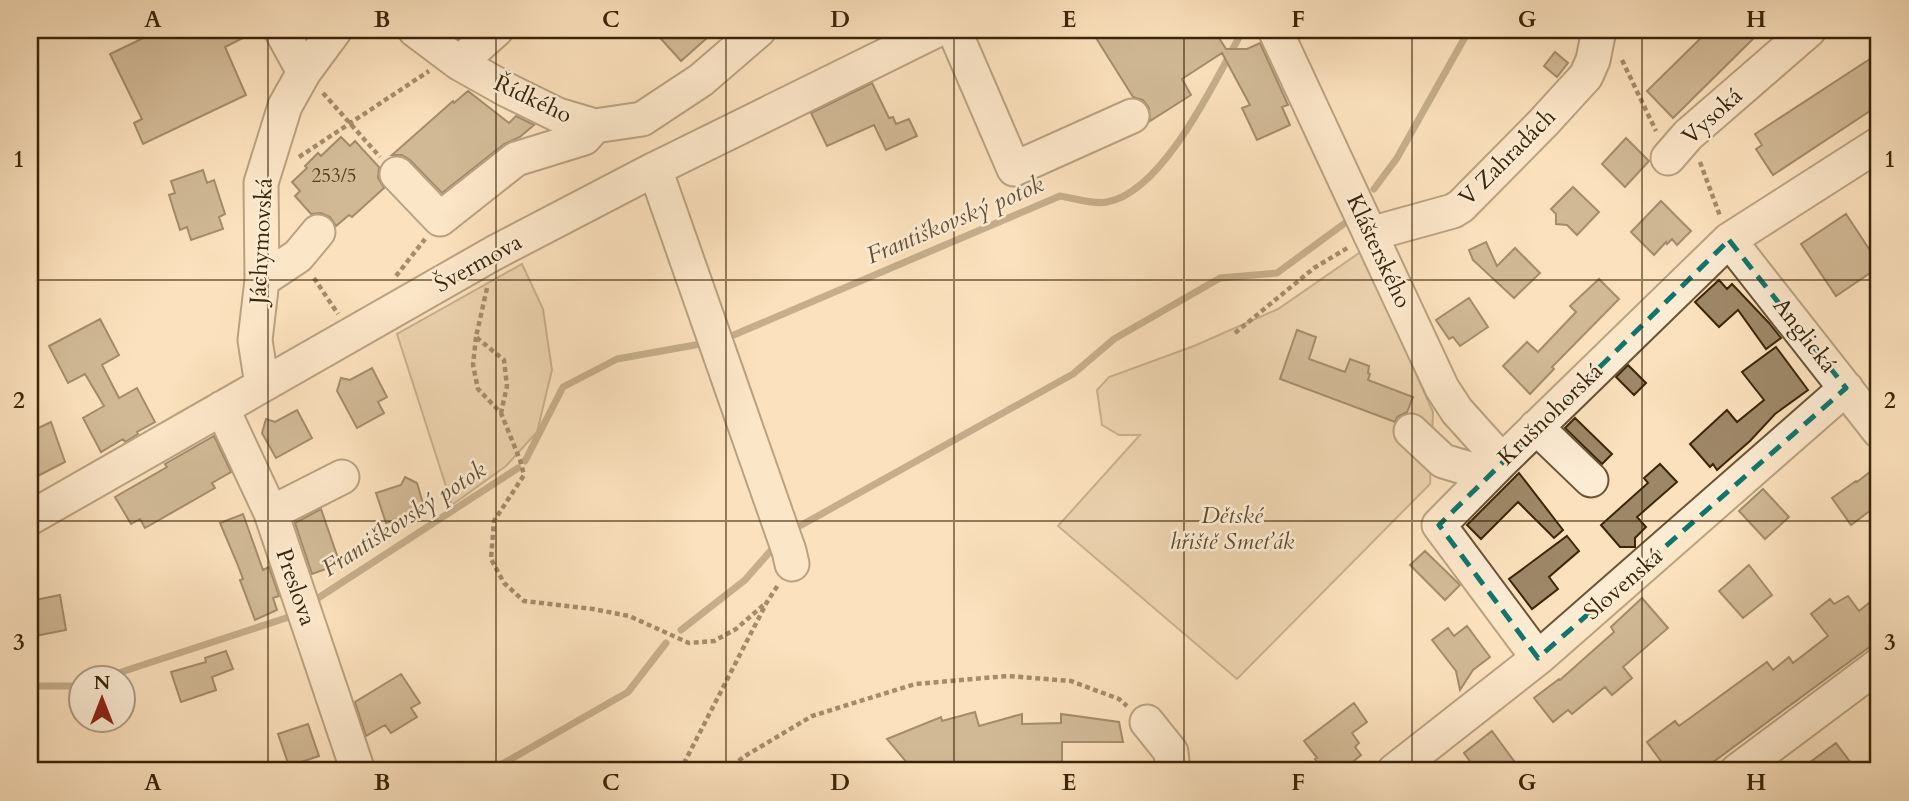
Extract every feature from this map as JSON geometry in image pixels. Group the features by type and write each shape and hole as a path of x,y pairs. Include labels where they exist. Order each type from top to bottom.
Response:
{"street":[{"path":"281,30 312,81"},
{"name":"Jáchymovská","path":"262,385 255,340 262,280 261,183 285,106 312,81 335,30"},
{"name":"Řídkého","path":"415,30 455,60 558,114 595,126 642,120 701,80 759,30"},
{"path":"455,60 496,30"},
{"name":"Švermova","path":"30,518 494,253 654,169 937,30"},
{"path":"954,30 1014,169 1132,116"},
{"name":"V Zahradách","path":"1370,234 1453,211 1461,206 1544,123 1586,76 1593,60 1599,30"},
{"name":"Vysoká","path":"1668,158 1688,135 1808,30"},
{"name":"Klášterského","path":"1277,35 1442,388 1492,470"},
{"path":"389,167 440,219 516,159 583,138 595,126"},
{"name":"Krušnohorská","path":"1538,659 1439,525 1729,240 1879,144"},
{"path":"654,169 792,564"},
{"name":"Anglická","path":"1729,240 1879,431"},
{"path":"262,280 308,244"},
{"name":"Slovenská","path":"1394,771 1427,761 1538,659 1846,388"},
{"name":"Preslova","path":"222,408 271,513 358,771"},
{"path":"1536,427 1591,480"},
{"path":"1411,431 1443,461 1470,469 1492,470"},
{"path":"271,513 342,477"},
{"path":"1737,771 1879,665"},
{"path":"1147,722 1171,752 1173,771"}],"path":[{"name":"Vysoká","path":"1621,58 1668,158"},
{"path":"261,183 349,122 455,60"},
{"path":"312,81 389,167"},
{"path":"1704,171 1729,240"},
{"path":"1235,333 1314,268 1370,234"},
{"path":"308,244 352,334"},
{"path":"494,253 473,365 478,389 501,413 524,475 494,521 491,559 504,583 524,601 593,608 629,616 689,643 714,641 736,629 767,602"},
{"path":"477,337 504,360 507,386 501,413"},
{"path":"680,771 767,602 792,564"},
{"path":"725,771 812,716 915,684 1008,676 1071,681 1119,699 1147,722"}],"highlighted area":[{"path":"1729,240 1846,388 1538,658 1439,525"}],"green space":[{"name":"Dětské hřiště Smeťák","path":"1362,251 1433,412 1430,484 1237,679 1058,526 1140,435 1119,435 1102,425 1097,390 1109,377 1194,346 1278,309"},
{"path":"522,264 543,309 552,370 537,432 506,466 452,505 397,334"}],"building":[{"path":"160,30 259,30 225,47 246,95 143,144 134,123 142,119 110,54"},
{"path":"653,30 716,30 681,61"},
{"path":"1091,30 1214,30 1226,49 1247,49 1260,43 1288,105 1282,107 1290,125 1257,140 1242,108 1250,105 1222,53 1182,79 1191,95 1150,121 1149,108 1143,100 1133,97"},
{"path":"1709,30 1762,30 1673,118 1647,91"},
{"path":"1555,52 1568,63 1557,77 1544,66"},
{"path":"1879,53 1879,105 1773,175 1756,149 1762,145 1755,134"},
{"path":"872,83 889,118 893,117 896,124 909,119 917,136 886,150 874,125 827,146 811,113"},
{"path":"468,91 509,123 516,116 534,125 520,137 504,144 442,193 410,160 402,155 392,155"},
{"path":"341,137 350,146 355,141 379,167 378,178 384,188 352,217 349,215 336,226 330,217 321,213 311,214 295,196 300,191 292,182 318,153 321,156"},
{"path":"1626,138 1649,161 1625,187 1602,164"},
{"path":"203,170 207,183 214,180 225,214 219,217 223,229 191,240 187,227 180,230 169,195 175,193 171,181"},
{"path":"1573,187 1599,212 1577,235 1567,225 1556,224 1556,214 1551,209"},
{"path":"1661,201 1691,231 1677,245 1672,239 1667,244 1666,242 1654,255 1631,232"},
{"path":"1846,214 1879,267 1836,296 1801,244"},
{"path":"1486,242 1497,266 1515,248 1540,273 1514,298 1473,260 1469,250"},
{"path":"1599,279 1619,299 1552,367 1554,369 1530,394 1503,366 1527,342 1538,352 1576,312 1570,306"},
{"path":"1719,280 1727,289 1732,284 1781,338 1766,349 1738,310 1719,327 1695,302"},
{"path":"1469,298 1488,327 1460,346 1453,337 1449,339 1436,320"},
{"path":"100,319 119,355 102,365 119,398 137,388 155,422 125,442 123,439 101,452 83,418 104,406 85,374 68,383 49,346"},
{"path":"1297,330 1316,337 1309,359 1345,372 1350,359 1369,366 1368,380 1413,397 1407,412 1397,417 1395,422 1280,379"},
{"path":"1776,347 1808,390 1775,414 1717,470 1713,464 1710,467 1690,444 1727,410 1737,422 1764,400 1742,372"},
{"path":"1628,365 1646,383 1634,395 1616,377"},
{"path":"372,368 387,397 378,402 384,413 357,428 337,391 341,378 350,380"},
{"path":"297,410 312,438 276,458 262,433 266,419 275,422"},
{"path":"1575,418 1612,454 1602,464 1565,428"},
{"path":"51,422 65,462 30,480 30,432"},
{"path":"214,436 231,472 212,483 215,488 145,528 140,519 131,524 115,497"},
{"path":"1660,464 1677,482 1637,517 1646,527 1635,538 1635,547 1620,547 1601,525 1648,483 1644,478"},
{"path":"1870,472 1879,484 1879,504 1851,525 1832,498"},
{"path":"1519,473 1563,530 1554,538 1518,502 1481,539 1467,525"},
{"path":"405,477 417,483 425,510 386,523 376,493 401,485"},
{"path":"1763,489 1789,517 1765,539 1739,511"},
{"path":"321,509 340,564 312,574 295,523"},
{"path":"243,514 263,570 269,567 279,596 273,598 277,610 255,620 240,580 243,579 220,523"},
{"path":"1567,536 1579,551 1549,577 1558,589 1532,609 1509,579"},
{"path":"1425,551 1460,585 1445,600 1410,565"},
{"path":"1749,565 1772,595 1743,618 1719,591"},
{"path":"60,595 66,630 30,637 30,601"},
{"path":"1848,596 1859,611 1869,603 1879,616 1879,640 1701,771 1668,771 1647,742 1675,721 1679,726 1767,662 1773,670 1789,657 1793,663 1828,636 1811,614 1830,599 1834,604"},
{"path":"1642,598 1668,628 1623,667 1632,678 1612,695 1605,687 1572,714 1568,710 1553,722 1534,698 1560,680 1614,632 1611,627"},
{"path":"1467,626 1490,657 1473,670 1460,690 1456,671 1432,640 1448,628 1454,636"},
{"path":"226,651 233,669 212,677 216,690 181,702 171,672 206,662 205,658"},
{"path":"401,674 420,703 411,708 417,717 391,733 385,725 366,736 355,702"},
{"path":"1354,703 1367,722 1352,733 1359,743 1355,747 1361,755 1346,771 1324,771 1304,741"},
{"path":"975,712 979,726 1022,714 1022,724 1061,723 1061,714 1119,722 1123,742 1062,742 1062,771 914,771 887,739 941,717 942,721"},
{"path":"308,724 319,756 289,766 278,734"},
{"path":"1492,731 1514,761 1500,771 1477,771 1464,753"},
{"path":"1836,743 1857,771 1798,771"}],"waterway":[{"name":"Františkovský potok","path":"729,337 1060,196 1102,203 1128,194 1149,178 1187,130 1243,30"},
{"path":"1374,189 1397,158 1469,30"},
{"path":"798,527 1073,374 1114,339 1220,278 1277,273 1345,223"},
{"name":"Františkovský potok","path":"525,461 563,387 617,359 706,343"},
{"name":"Františkovský potok","path":"312,602 518,468"},
{"path":"681,630 745,580 774,547"},
{"name":"Františkovský potok","path":"136,667 289,617"},
{"path":"490,771 628,692 666,643"},
{"name":"Františkovský potok","path":"30,686 66,686"}]}
